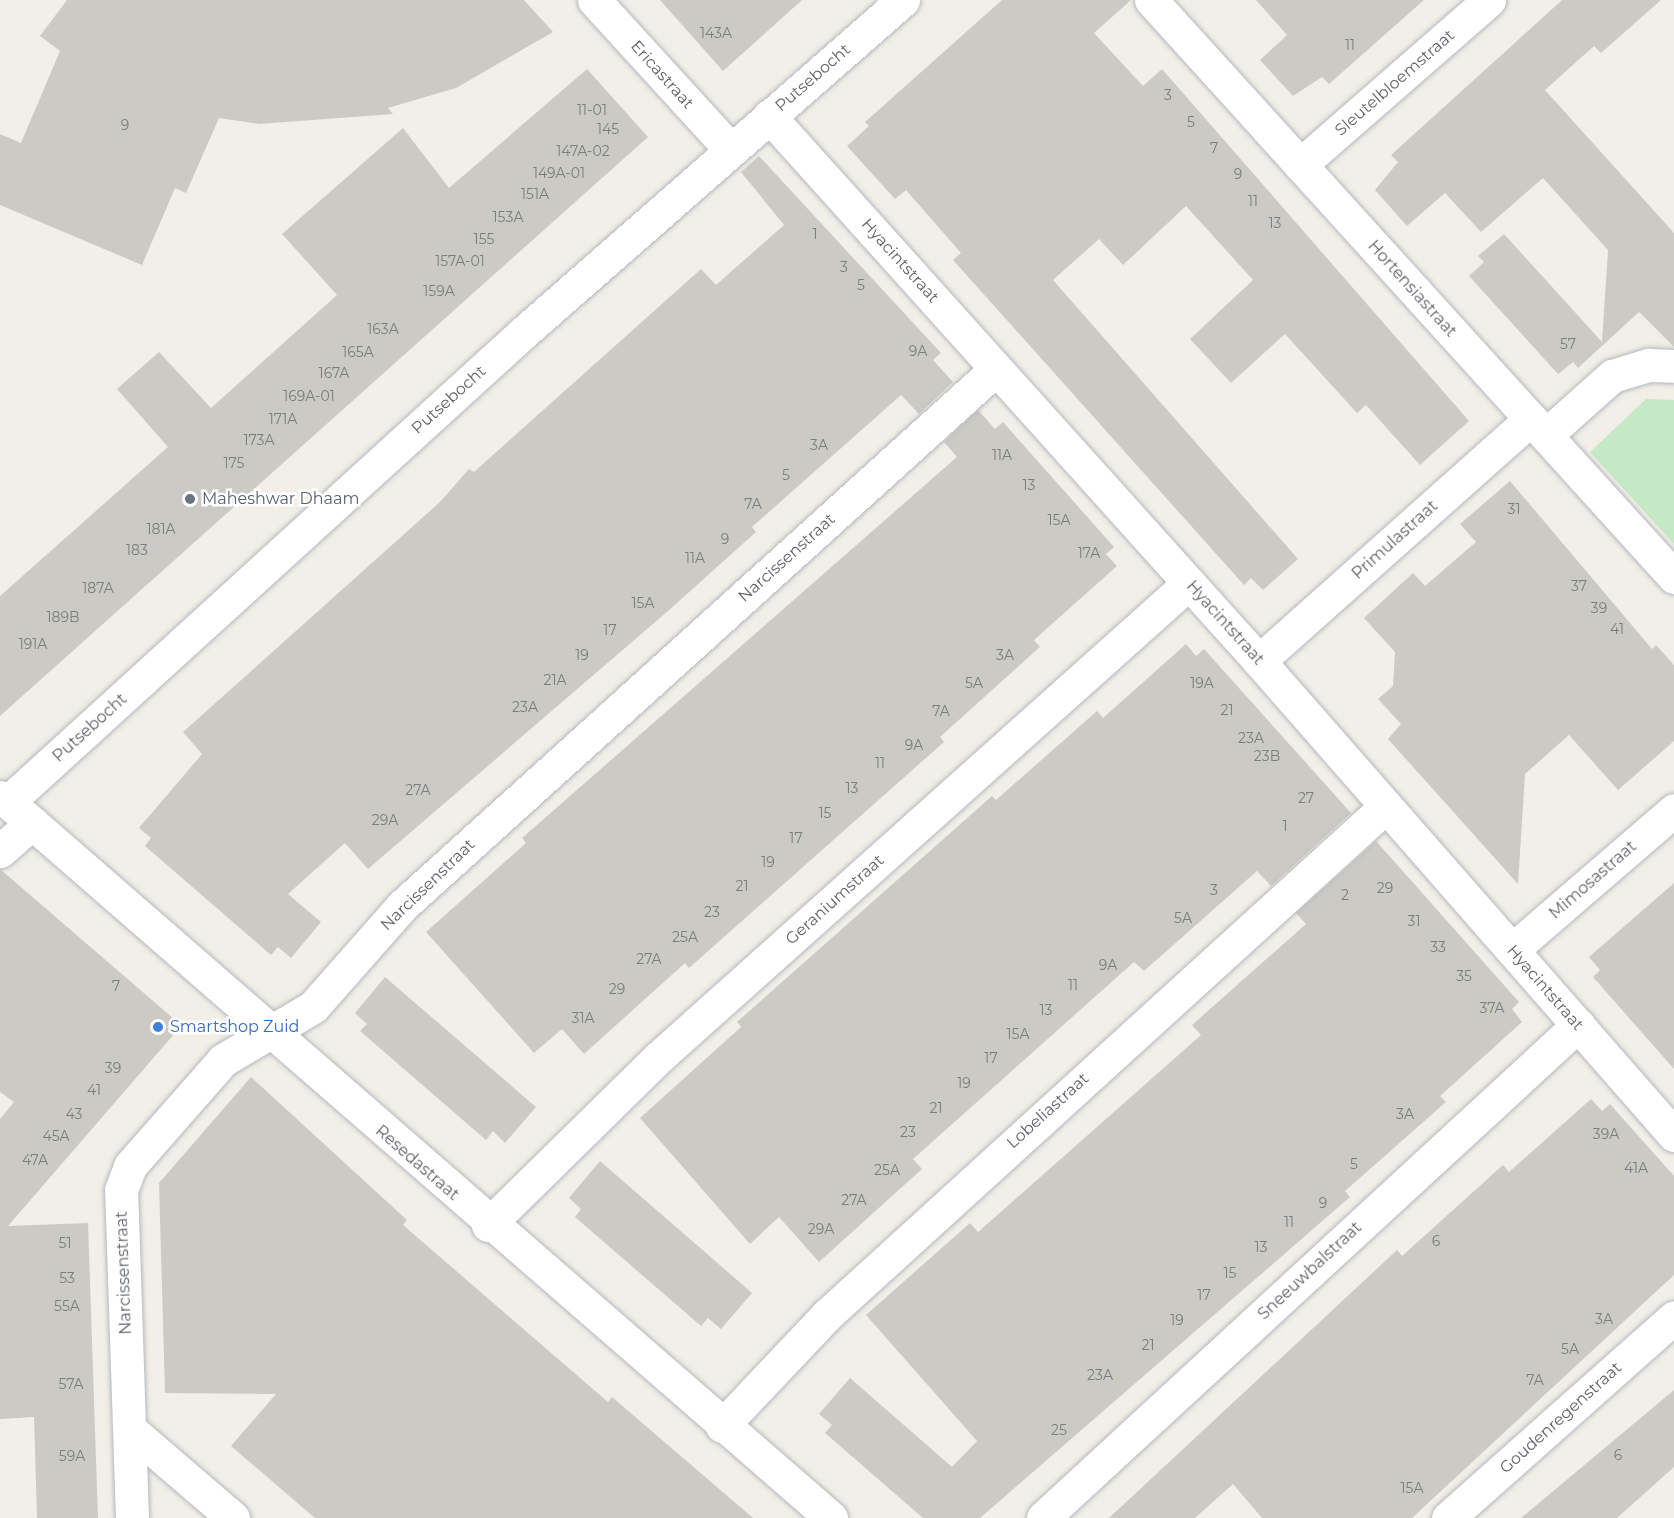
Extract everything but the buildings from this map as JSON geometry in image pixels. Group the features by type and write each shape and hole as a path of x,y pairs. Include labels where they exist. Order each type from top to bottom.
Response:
{"street":[{"name":"Ericastraat","path":"594,0 730,149"},
{"name":"Putsebocht","path":"0,851 13,807 730,149 903,0"},
{"name":"Hortensiastraat","path":"1151,0 1674,578"},
{"name":"Sleutelbloemstraat","path":"1300,165 1489,0"},
{"name":"Hyacintstraat","path":"769,116 1259,661 1674,1135"},
{"name":"Primulastraat","path":"1259,661 1538,427 1612,376 1649,365 1674,366"},
{"name":"Narcissenstraat","path":"132,1518 133,1432 121,1190 130,1166 223,1060 313,1007 402,906 996,369"},
{"name":"Geraniumstraat","path":"488,1225 659,1057 1189,583"},
{"name":"Resedastraat","path":"13,807 267,1033 831,1518"},
{"name":"Lobeliastraat","path":"722,1426 827,1315 1385,807"},
{"name":"Mimosastraat","path":"1512,950 1674,810"},
{"name":"Sneeuwbalstraat","path":"1043,1518 1578,1025"},
{"name":"Goudenregenstraat","path":"1448,1518 1674,1317"},
{"path":"133,1432 233,1518"}],"green space":[{"path":"1646,399 1674,400 1674,544 1590,452"}],"place":[{"name":"Maheshwar Dhaam","path":"190,499"},
{"name":"Smartshop Zuid","path":"158,1027"}]}
